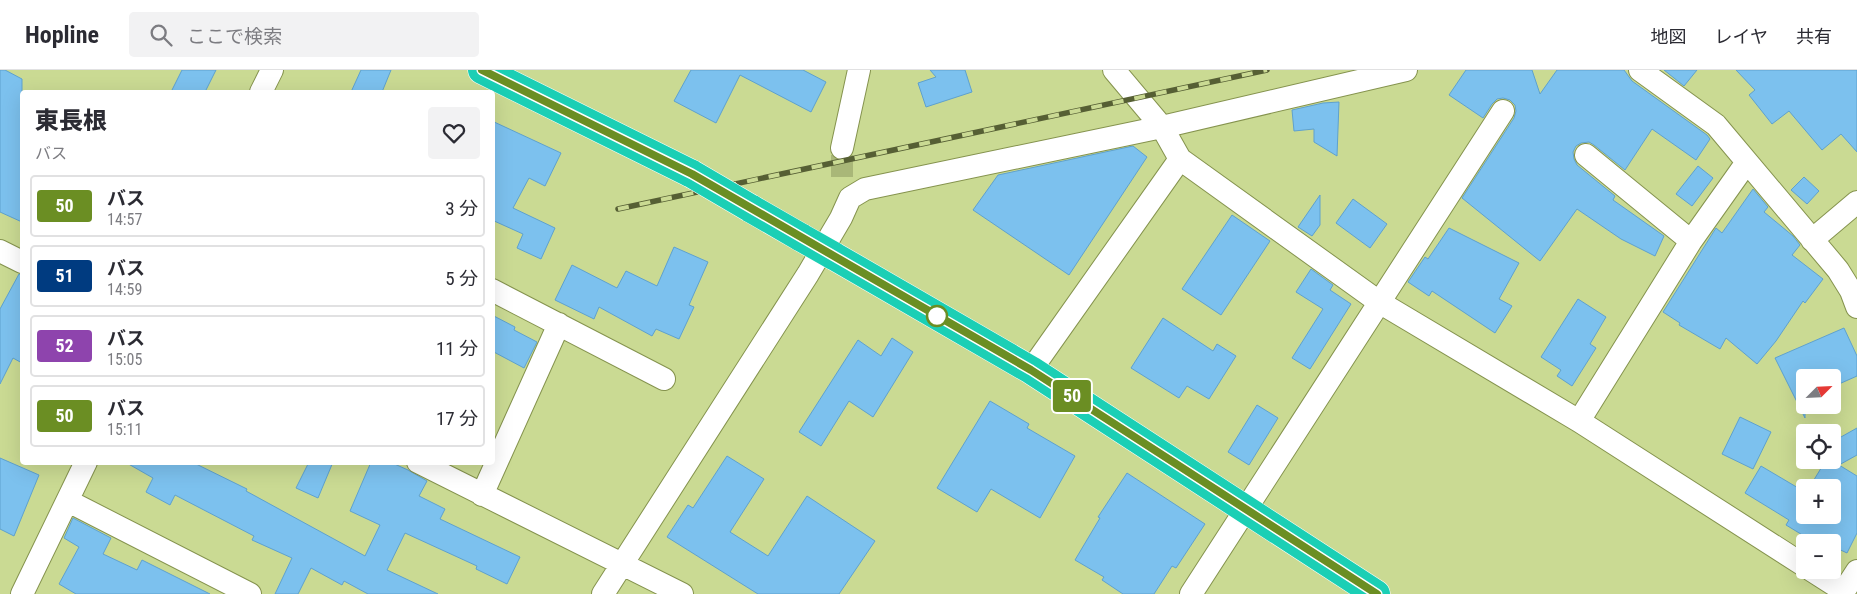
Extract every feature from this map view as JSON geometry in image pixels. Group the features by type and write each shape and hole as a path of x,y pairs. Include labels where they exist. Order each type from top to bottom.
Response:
{"highway":[{"path":"482,70 692,174 1031,370 1376,594"}],"street":[{"path":"261,90 272,70"},
{"path":"842,148 859,70"},
{"path":"1114,70 1162,127 1180,159 1379,302 1579,421 1796,560"},
{"path":"603,594 808,274 841,218 850,198 865,189 1162,127 1406,70"},
{"path":"1640,70 1716,125 1838,270 1851,291 1857,307"},
{"path":"1191,594 1503,111"},
{"path":"1586,155 1691,242"},
{"path":"1031,370 1180,159"},
{"path":"1579,421 1691,242 1747,162"},
{"path":"1812,240 1857,202"},
{"path":"0,251 20,261"},
{"path":"495,292 664,379"},
{"path":"482,495 559,324"},
{"path":"22,594 85,465"},
{"path":"424,465 682,594"},
{"path":"68,501 250,594"},
{"path":"1824,579 1843,592 1857,571"}],"building":[{"path":"0,70 5,70 22,79 22,90 20,90 20,221 0,212"},
{"path":"182,70 216,70 206,90 172,90"},
{"path":"361,70 391,70 383,90 352,90"},
{"path":"691,70 803,70 826,82 811,112 740,75 716,123 674,101"},
{"path":"930,70 965,70 972,92 926,107 918,83 936,77"},
{"path":"1466,70 1532,70 1540,94 1557,70 1624,70 1632,81 1707,135 1710,139 1696,160 1652,129 1625,170 1589,142 1576,146 1573,152 1577,165 1615,196 1613,200 1664,236 1655,256 1621,239 1577,209 1540,261 1462,198 1514,118 1516,111 1515,105 1510,100 1497,99 1483,118 1449,95"},
{"path":"1664,70 1697,70 1684,86"},
{"path":"1736,70 1857,70 1857,152 1841,134 1822,150 1789,111 1772,124 1749,95 1755,90"},
{"path":"1339,102 1337,156 1314,142 1314,129 1294,131 1292,110 1323,103"},
{"path":"495,122 561,153 545,186 529,178 513,208 555,228 541,259 517,248 523,234 495,221"},
{"path":"1133,146 1147,157 1069,275 973,210 998,175"},
{"path":"1698,166 1713,178 1692,206 1676,194"},
{"path":"1804,177 1819,191 1807,204 1791,190"},
{"path":"1753,189 1768,207 1764,212 1793,236 1800,245 1792,255 1823,279 1805,303 1803,301 1776,341 1757,364 1726,338 1720,349 1679,325 1680,323 1663,312 1716,228 1722,233"},
{"path":"1320,195 1320,225 1312,236 1298,227"},
{"path":"1353,199 1387,224 1370,248 1336,223"},
{"path":"1232,215 1270,241 1221,315 1182,289"},
{"path":"1449,228 1519,263 1499,299 1512,306 1495,333 1432,291 1429,296 1408,282 1425,257 1428,259"},
{"path":"674,247 708,262 689,305 694,307 679,339 656,329 652,336 599,307 594,319 555,300 572,265 617,288 626,271 657,286"},
{"path":"1311,269 1333,285 1330,290 1351,304 1310,369 1292,358 1323,309 1296,292"},
{"path":"20,274 20,362 13,358 0,384 0,309"},
{"path":"1578,299 1606,317 1590,344 1596,348 1572,386 1557,376 1561,370 1541,357"},
{"path":"495,317 515,327 514,330 537,342 524,368 495,353"},
{"path":"1163,318 1213,351 1217,344 1236,356 1209,399 1187,386 1179,398 1131,368"},
{"path":"1844,328 1857,356 1857,376 1841,383 1841,369 1796,369 1796,400 1775,358"},
{"path":"892,338 913,352 873,417 849,401 821,446 799,432 858,340 881,356"},
{"path":"990,401 1029,424 1027,428 1075,456 1040,518 991,489 977,512 937,488"},
{"path":"1257,405 1278,418 1249,465 1228,452"},
{"path":"1740,417 1771,432 1753,469 1722,454"},
{"path":"1857,428 1857,455 1841,464 1841,437"},
{"path":"727,456 764,479 730,532 768,556 807,496 875,541 839,594 758,594 667,537 688,505 693,508"},
{"path":"0,458 39,475 14,536 0,529"},
{"path":"130,465 198,465 247,489 246,491 365,556 380,525 350,511 370,465 397,465 427,481 419,496 445,509 440,519 520,557 507,584 476,569 477,566 405,533 387,570 438,594 368,594 344,581 342,585 311,568 298,594 275,594 292,558 252,540 254,536 175,495 170,505 146,492 153,478"},
{"path":"308,465 332,465 318,498 296,488"},
{"path":"1761,466 1796,487 1796,524 1841,524 1841,479 1814,479 1821,469 1841,469 1841,466 1857,476 1857,533 1847,553 1841,550 1841,534 1801,534 1786,525 1789,520 1745,493"},
{"path":"1127,473 1205,524 1176,568 1172,566 1154,594 1123,594 1102,580 1104,577 1075,560 1100,518 1098,517"},
{"path":"73,518 111,538 103,554 137,570 142,560 210,594 76,594 59,584 79,547 64,538"}],"tunnel":[{"path":"842,148 842,177"}],"railway":[{"path":"618,209 1267,70"}],"bus line":[{"name":"50","path":"482,70 692,174 1031,370 1377,594"}]}
